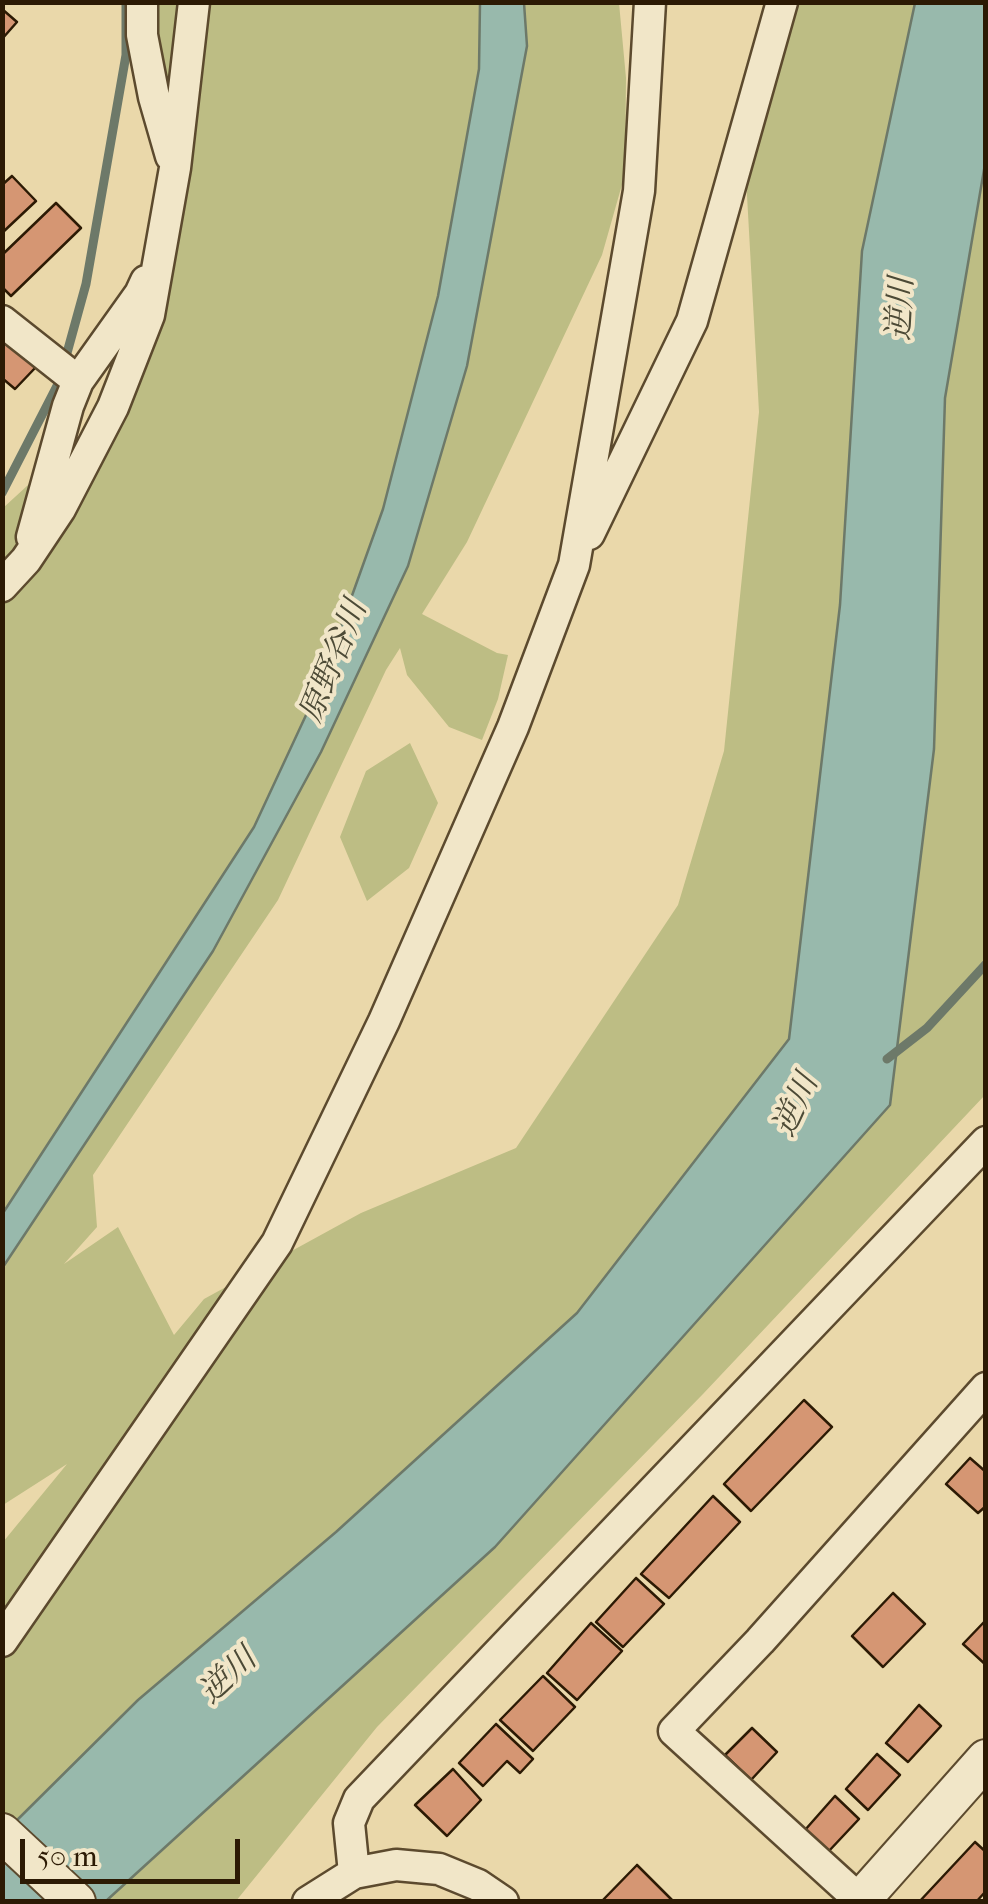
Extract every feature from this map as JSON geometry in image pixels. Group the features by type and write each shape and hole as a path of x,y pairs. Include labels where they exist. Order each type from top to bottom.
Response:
{"street":[{"path":"142,2 142,35 148,66 175,168"},
{"path":"2,586 26,560 60,509 113,408 149,315 175,168 194,2"},
{"path":"574,565 639,191 650,2"},
{"path":"2,1641 277,1243 384,1021 513,727 574,565 692,321 782,2"},
{"path":"26,560 78,381 140,294 160,249"},
{"path":"2,321 78,381"},
{"path":"354,1874 349,1822 359,1798 986,1142"},
{"path":"986,1388 674,1731 860,1901 986,1759"},
{"path":"2,1833 76,1902"},
{"path":"308,1902 354,1874 396,1865 439,1869 478,1884 502,1902"}],"green space":[{"path":"150,3 619,3 626,78 625,174 602,255 467,542 422,614 508,655 498,699 482,740 449,727 407,675 400,648 386,670 278,900 93,1175 97,1227 64,1264 118,1227 174,1335 204,1299 361,1213 516,1148 678,905 724,751 759,412 744,141 790,3 985,3 985,1095 703,1394 377,1727 236,1901 3,1901 3,1542 67,1464 3,1505 3,508 113,407 162,241"},
{"path":"410,743 438,803 409,868 367,901 340,837 366,771"}],"water":[{"name":"原野谷川","path":"480,3 524,3 527,46 467,366 408,566 321,752 213,951 3,1267 3,1213 254,827 320,685 383,509 438,296 479,69"},
{"name":"逆川","path":"915,3 985,3 985,164 945,398 934,749 890,1105 495,1547 106,1901 3,1902 3,1834 138,1700 336,1532 577,1313 789,1039 840,605 862,251"}],"building":[{"path":"2,9 17,22 2,39"},
{"path":"12,176 36,201 2,233 2,185"},
{"path":"56,203 81,228 11,296 2,287 2,255"},
{"path":"2,336 36,367 15,389 2,378"},
{"path":"804,1400 832,1427 751,1511 724,1484"},
{"path":"970,1458 986,1472 986,1506 978,1513 946,1484"},
{"path":"713,1496 740,1522 669,1598 641,1574"},
{"path":"636,1578 664,1604 623,1647 596,1622"},
{"path":"893,1593 925,1624 883,1667 852,1636"},
{"path":"986,1620 986,1665 963,1644"},
{"path":"591,1623 622,1651 577,1700 547,1673"},
{"path":"543,1676 575,1707 533,1751 500,1720"},
{"path":"919,1705 941,1726 908,1762 886,1743"},
{"path":"496,1724 533,1759 520,1773 507,1761 483,1786 459,1763"},
{"path":"752,1728 777,1752 751,1780 725,1755"},
{"path":"877,1754 900,1775 868,1810 846,1789"},
{"path":"453,1769 481,1800 447,1836 415,1805"},
{"path":"835,1796 859,1819 828,1852 805,1830"},
{"path":"975,1842 986,1852 986,1891 976,1902 919,1902"},
{"path":"637,1865 674,1902 601,1902"}],"waterway":[{"path":"2,493 59,382 86,284 126,55 126,2"},
{"path":"887,1059 927,1028 986,964"}]}
